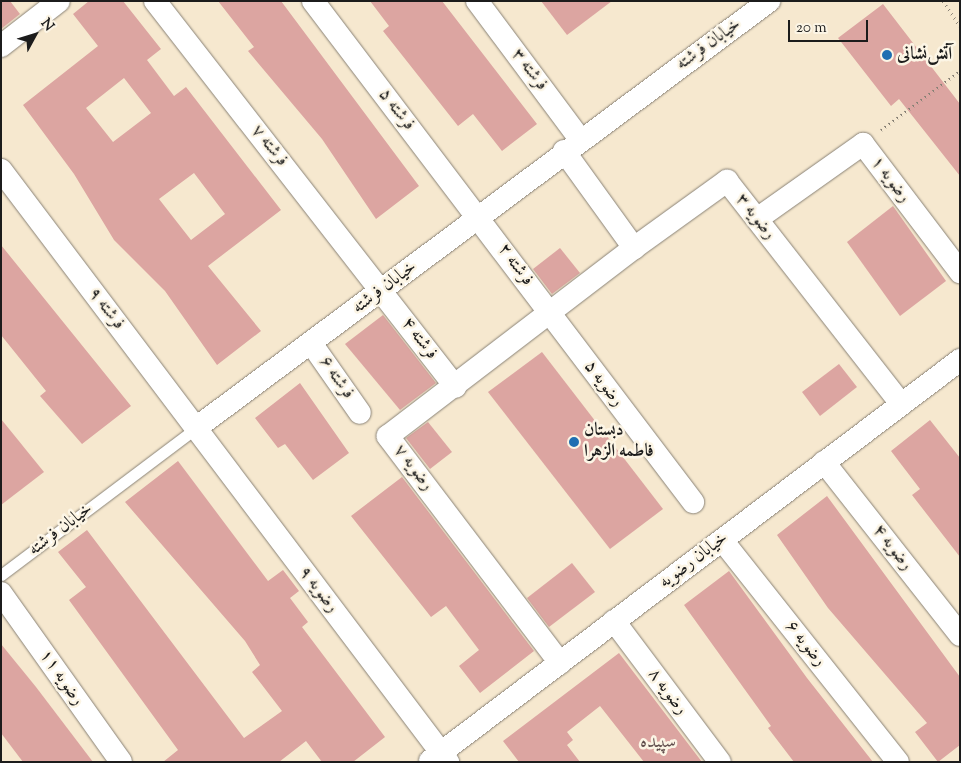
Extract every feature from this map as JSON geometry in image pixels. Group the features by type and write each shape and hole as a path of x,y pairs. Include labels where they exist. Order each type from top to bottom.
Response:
{"street":[{"path":"1,46 59,1"},
{"name":"فرشته ۷","path":"156,1 383,290"},
{"name":"فرشته ۵","path":"313,1 480,218"},
{"name":"فرشته ۳","path":"477,1 572,145 634,248"},
{"name":"خیابان فرشته","path":"196,428 480,218 572,145 769,1"},
{"name":"رضویه ۱","path":"757,219 863,144 960,272"},
{"name":"فرشته ۹","path":"1,170 9,195 196,428"},
{"name":"رضویه ۳","path":"549,313 634,248 727,181 901,404"},
{"name":"فرشته ۲","path":"480,218 549,313"},
{"name":"فرشته ۴","path":"383,290 456,387"},
{"name":"رضویه ۷","path":"549,313 456,387 388,436 560,663"},
{"name":"رضویه ۵","path":"549,313 693,502"},
{"name":"فرشته ۶","path":"311,343 360,414"},
{"name":"خیابان رضویه","path":"439,759 560,663 960,360"},
{"name":"رضویه ۹","path":"196,428 439,759"},
{"name":"رضویه ۴","path":"824,462 960,635"},
{"name":"رضویه ۶","path":"722,540 893,755"},
{"name":"رضویه ۱۱","path":"1,594 121,762"},
{"name":"رضویه ۸","path":"614,622 720,762"}],"lane":[{"name":"خیابان فرشته","path":"1,576 196,428"}],"path":[{"path":"943,1 960,26"},
{"path":"863,144 960,71"}],"building":[{"path":"1,1 10,1 20,14 1,29"},
{"path":"89,1 123,1 161,49 147,60 174,96 186,87 281,210 208,266 261,331 217,365 165,291 114,240 74,174 23,105 98,46 73,14","holes":["124,78 151,113 113,142 86,108","194,173 225,214 191,240 159,199"]},
{"path":"218,1 281,1 419,186 376,219 322,139 248,51 254,47"},
{"path":"370,1 442,1 537,124 502,151 473,114 458,126 383,31 389,26"},
{"path":"541,1 612,1 567,35"},
{"name":"آتش‌نشانی","path":"883,4 960,104 960,176 899,99 891,106 838,38"},
{"path":"893,206 946,281 900,316 847,242"},
{"path":"1,245 131,406 82,444 40,396 46,391 1,335"},
{"path":"560,248 580,273 552,294 533,269"},
{"path":"383,315 436,383 400,410 345,344"},
{"path":"542,352 663,509 610,549 488,392"},
{"path":"839,364 857,387 820,416 802,392"},
{"path":"300,383 349,453 313,480 285,444 278,448 255,418"},
{"path":"1,419 44,472 1,505"},
{"path":"930,420 960,458 960,557 912,495 920,489 891,451"},
{"path":"428,422 452,452 430,469 406,438"},
{"path":"178,461 268,581 283,570 299,591 290,598 308,622 302,627 385,737 353,762 322,762 306,741 279,762 163,762 178,750 69,600 86,587 58,552 87,530 244,738 282,711 252,672 260,665 245,641 125,502"},
{"path":"402,477 534,651 480,693 459,666 479,650 446,606 431,617 351,516"},
{"path":"827,496 960,677 960,745 938,762 915,732 927,723 828,608 777,535"},
{"path":"572,563 595,592 549,627 527,598"},
{"path":"729,571 807,678 873,762 794,762 768,728 771,726 684,605"},
{"path":"1,644 93,762 23,762 1,733"},
{"path":"619,653 702,762 644,762 600,706 567,732 573,740 567,745 580,762 519,762 503,741"}],"place":[{"name":"آتش‌نشانی","path":"887,55"},
{"name":"دبستان فاطمه الزهرا","path":"574,442"}],"district":[{"name":"سپیده","path":"658,743"}]}
